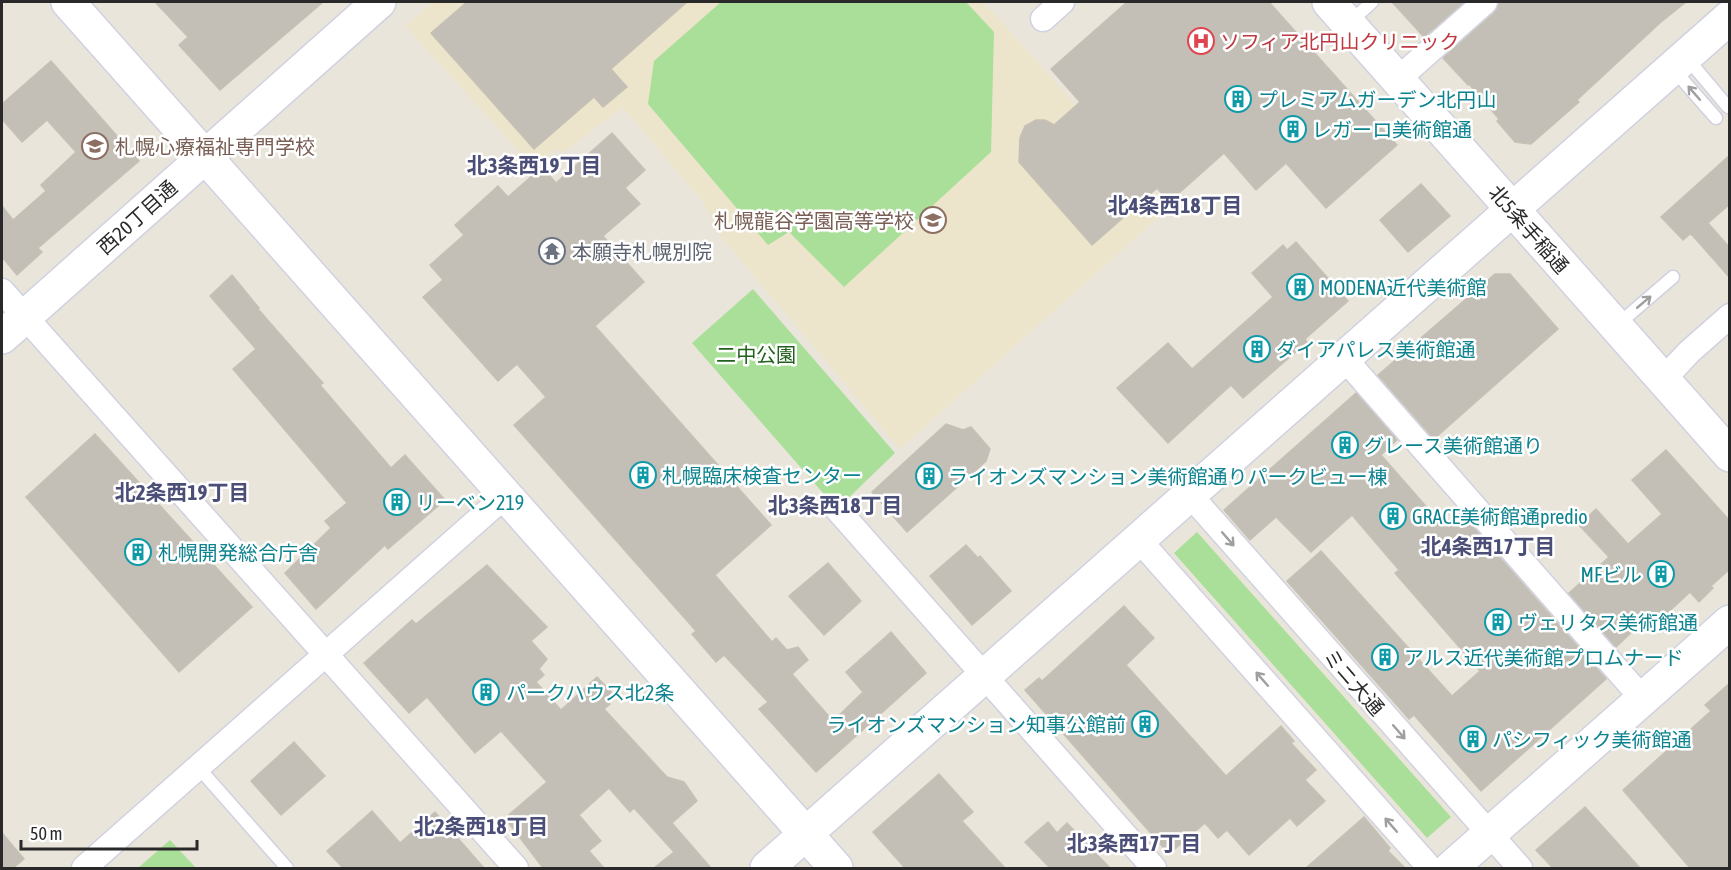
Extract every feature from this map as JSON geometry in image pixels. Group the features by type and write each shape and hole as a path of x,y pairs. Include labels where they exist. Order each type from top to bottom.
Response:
{"street":[{"path":"68,2 836,868"},
{"name":"西20丁目通","path":"13,327 380,2"},
{"path":"1042,19 1062,2"},
{"path":"1398,79 1485,2"},
{"name":"北5条手稲通","path":"1339,13 1730,455"},
{"path":"767,868 1730,17"},
{"path":"2,291 13,327 326,654 516,868"},
{"path":"1662,380 1689,352 1730,316"},
{"path":"1344,358 1642,698"},
{"name":"ミニ大通","path":"1190,495 1520,868"},
{"path":"84,868 506,496"},
{"path":"837,509 1154,868"},
{"path":"1139,540 1430,868"},
{"path":"1451,868 1730,622"}],"lane":[{"path":"1339,13 1372,2"},
{"path":"1678,62 1728,108"},
{"path":"1678,62 1716,118"},
{"path":"1615,326 1673,277"},
{"path":"198,767 287,868"}],"shaded area":[{"name":"札幌龍谷学園高等学校","path":"433,2 984,2 1168,209 900,449 716,231 705,205 623,107 564,152 553,150 533,167 405,26"}],"green space":[{"path":"721,2 966,2 994,32 991,152 844,287 789,232 768,245 648,104 654,61"},
{"name":"二中公園","path":"753,289 895,453 837,509 692,343"},
{"path":"1197,532 1451,817 1427,838 1174,553"},
{"path":"170,840 196,868 138,868"}],"building":[{"path":"155,2 323,2 220,90 179,45 188,37"},
{"path":"467,2 687,2 611,69 627,87 603,107 594,97 534,149 431,33"},
{"path":"1127,2 1269,2 1397,145 1326,208 1286,163 1256,190 1224,153 1169,202 1157,188 1092,245 1019,162 1020,138 1025,126 1036,120 1045,120 1054,125 1080,102 1051,69"},
{"path":"1392,2 1464,2 1424,37"},
{"path":"1499,2 1686,2 1661,22 1577,100 1579,102 1531,144 1515,142 1469,84 1443,58 1494,13"},
{"path":"51,61 139,161 38,248 42,252 17,275 2,257 2,206 13,220 46,191 41,185 76,152 47,120 22,142 2,119 2,104"},
{"path":"612,133 645,170 625,188 640,204 603,236 644,282 595,326 771,525 715,575 772,642 776,638 787,650 798,647 808,660 792,674 833,721 863,692 846,672 891,632 926,673 816,772 759,709 768,702 724,655 716,662 692,634 696,631 514,425 546,397 517,364 498,381 423,297 443,280 430,265 464,235 455,225 498,186 508,197 542,167 556,183"},
{"path":"1730,155 1730,204 1708,223 1730,248 1730,278 1693,236 1690,234 1683,240 1661,217"},
{"path":"1421,184 1450,216 1408,252 1380,220"},
{"path":"1296,242 1348,301 1305,339 1307,342 1243,398 1231,385 1168,443 1117,388 1168,343 1192,369 1273,297 1252,273 1283,245 1287,250"},
{"path":"1495,274 1510,274 1558,329 1434,439 1378,375"},
{"path":"232,275 258,309 323,383 320,385 391,468 405,455 445,500 388,549 385,545 316,609 285,573 331,528 325,521 347,503 233,369 256,349 210,296"},
{"path":"1356,393 1397,440 1381,455 1445,528 1461,513 1606,679 1481,791 1414,715 1409,719 1287,581 1321,551 1452,696 1480,671 1395,573 1399,570 1352,515 1311,552 1276,517 1250,540 1224,510"},
{"name":"ライオンズマンション美術館通りパークビュー棟","path":"946,424 963,430 971,427 990,449 986,461 907,532 872,492"},
{"name":"札幌開発総合庁舎","path":"95,434 252,607 179,672 26,497"},
{"path":"1666,450 1730,521 1730,569 1711,586 1713,588 1699,602 1690,592 1661,619 1654,611 1616,647 1569,593 1609,557 1579,525 1596,509 1628,544 1662,514 1632,480"},
{"path":"966,545 978,558 980,556 1011,591 972,625 930,576"},
{"path":"828,563 861,601 824,635 789,596"},
{"path":"487,565 547,627 531,641 547,659 539,669 544,675 536,682 561,710 597,677 614,695 607,702 610,704 604,709 667,777 684,782 697,801 672,823 711,868 654,868 674,852 634,808 630,812 609,788 579,815 601,841 589,851 604,868 543,868 505,818 547,782 501,731 475,753 427,697 409,713 364,663 412,620 416,624"},
{"path":"1124,606 1154,638 1126,665 1226,776 1281,726 1294,741 1291,743 1316,770 1305,780 1325,801 1297,826 1290,818 1249,855 1227,830 1218,838 1205,823 1169,854 1025,690 1039,678 1042,681"},
{"path":"1730,683 1730,868 1690,868 1623,790 1711,711 1705,705"},
{"path":"294,742 325,776 281,815 251,781"},
{"path":"939,774 973,812 962,821 1005,868 905,868 873,832"},
{"path":"1585,807 1640,868 1553,868 1536,850"},
{"path":"372,811 400,843 435,812 484,868 343,868 327,851"},
{"path":"1364,817 1390,848 1388,851 1405,868 1306,868"},
{"path":"1048,822 1057,833 1067,823 1110,868 1050,868 1025,842"},
{"path":"2,833 24,859 13,868 2,868"}],"place":[{"name":"ソフィア北円山クリニック","path":"1201,41"},
{"name":"プレミアムガーデン北円山","path":"1238,99"},
{"name":"レガーロ美術館通","path":"1293,129"},
{"name":"札幌心療福祉専門学校","path":"95,146"},
{"name":"札幌龍谷学園高等学校","path":"933,220"},
{"name":"本願寺札幌別院","path":"552,251"},
{"name":"MODENA近代美術館","path":"1300,287"},
{"name":"ダイアパレス美術館通","path":"1257,349"},
{"name":"グレース美術館通り","path":"1345,445"},
{"name":"札幌臨床検査センター","path":"643,475"},
{"name":"ライオンズマンション美術館通りパークビュー棟","path":"929,476"},
{"name":"リーベン219","path":"397,502"},
{"name":"GRACE美術館通predio","path":"1393,516"},
{"name":"札幌開発総合庁舎","path":"138,552"},
{"name":"MFビル","path":"1661,574"},
{"name":"ヴェリタス美術館通","path":"1498,622"},
{"name":"アルス近代美術館プロムナード","path":"1385,657"},
{"name":"パークハウス北2条","path":"486,692"},
{"name":"ライオンズマンション知事公館前","path":"1145,724"},
{"name":"パシフィック美術館通","path":"1473,739"}],"district":[{"name":"北3条西19丁目","path":"534,165"},
{"name":"北4条西18丁目","path":"1175,205"},
{"name":"北2条西19丁目","path":"182,492"},
{"name":"北3条西18丁目","path":"835,505"},
{"name":"北4条西17丁目","path":"1488,546"},
{"name":"北2条西18丁目","path":"481,826"},
{"name":"北3条西17丁目","path":"1134,843"}]}
